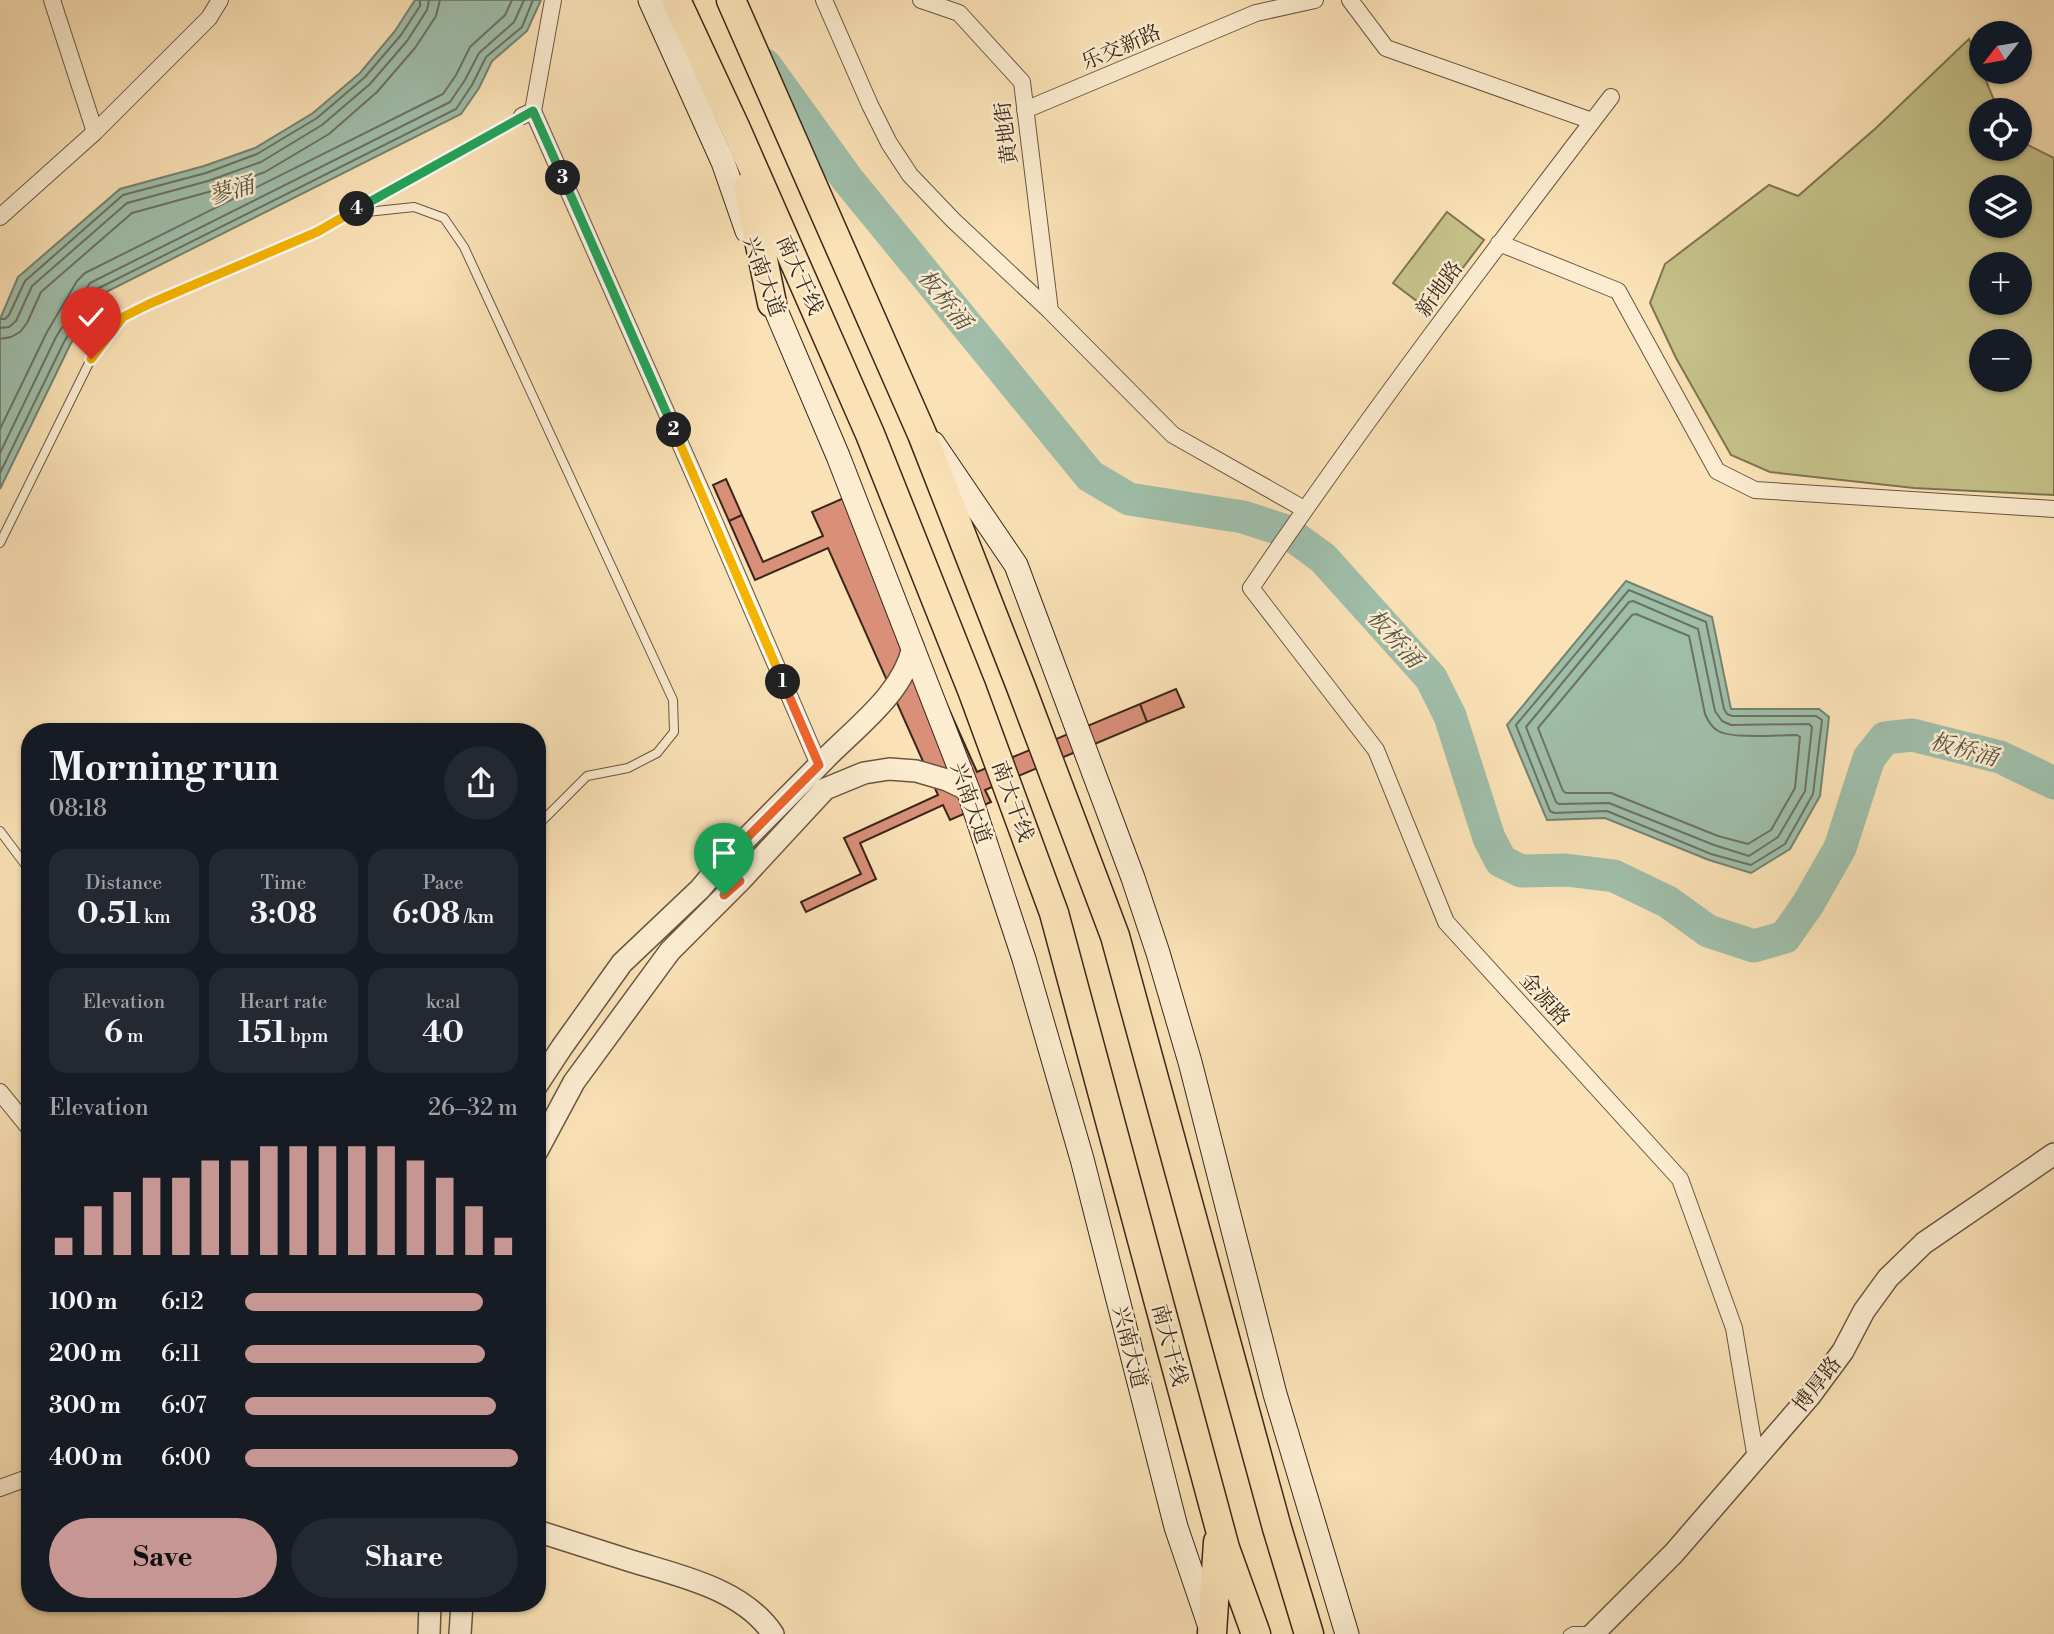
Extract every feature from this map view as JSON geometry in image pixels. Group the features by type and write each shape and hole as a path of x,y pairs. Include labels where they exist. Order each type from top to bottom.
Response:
{"highway":[{"name":"南大干线","path":"676,0 736,129 870,434 972,690 1054,913 1225,1548 1256,1634"},
{"path":"731,0 912,412 1021,687 1115,936 1308,1634"},
{"path":"736,129 772,303"},
{"path":"1212,1633 1219,1525"}],"main road":[{"name":"兴南大道","path":"650,0 723,162 772,303 838,456 968,790 1024,959 1063,1092 1176,1527 1212,1633"},
{"path":"912,412 1016,565 1133,878 1190,1062 1275,1394 1347,1634"}],"street":[{"path":"52,0 96,132"},
{"path":"0,217 96,132 209,18 220,0"},
{"path":"553,0 527,113 702,493 819,765"},
{"path":"824,0 883,130 910,175 1172,435 1304,509"},
{"name":"黄地街","path":"920,0 960,13 1022,82 1050,311"},
{"name":"乐交新路","path":"1025,110 1256,13 1315,0"},
{"path":"1350,0 1386,48 1592,121"},
{"name":"新地路","path":"1251,588 1304,509 1499,243 1611,97"},
{"path":"1499,243 1618,291 1717,471 1755,490 2054,509"},
{"name":"金源路","path":"1251,588 1376,750 1446,922 1680,1178 1734,1328 1756,1459"},
{"path":"546,1071 622,963 700,889 722,863 887,696 910,662 913,647"},
{"path":"546,1134 574,1082 670,951 740,881 825,789 864,773 889,769 916,771 947,780 968,790"},
{"path":"722,863 740,881"},
{"path":"585,1015 611,1031"},
{"path":"0,1092 21,1118"},
{"name":"博厚路","path":"1596,1633 1674,1553 1809,1397 1843,1351 1864,1311 1888,1278 1924,1243 2054,1154"},
{"path":"0,1488 21,1480"},
{"path":"546,1534 717,1590 749,1608 766,1623 773,1634"},
{"path":"429,1634 430,1612"},
{"path":"460,1634 461,1612"}],"lane":[{"path":"0,543 91,359 123,317 317,232 527,113"},
{"path":"348,214 414,207 444,218 458,237 673,700 674,732 657,753 628,768 587,776 546,817"},
{"path":"0,831 21,859"},
{"path":"1568,1634 1573,1631 1596,1633"}],"shaded area":[{"path":"1969,39 1969,84 1987,84 1993,98 1969,98 1969,161 2032,161 2032,147 2054,158 2054,495 1914,488 1770,472 1731,455 1676,358 1650,303 1665,264 1769,185 1798,196 1876,128"},
{"path":"1447,212 1484,240 1430,311 1393,283"}],"water":[{"name":"蓼涌","path":"415,0 541,0 527,31 492,61 479,88 461,114 100,295 70,345 0,489 0,319 18,277 120,189 204,166 255,148 313,113 360,73 395,31"},
{"path":"1626,581 1712,617 1731,709 1819,709 1829,717 1820,796 1790,849 1751,873 1709,860 1605,818 1547,820 1507,725"}],"building":[{"path":"726,479 742,515 729,521 713,485"},
{"path":"853,494 977,772 1140,704 1147,722 985,790 991,802 950,820 943,805 860,843 876,879 806,912 801,902 861,874 844,838 938,795 828,548 755,580 729,521 742,515 763,562 823,536 812,512"},
{"path":"1176,689 1184,707 1147,722 1140,704"}],"waterway":[{"name":"板桥涌","path":"765,65 848,180 1090,476 1129,499 1243,517 1286,531 1323,558 1431,678 1450,716 1489,838 1501,861 1521,871 1566,870 1614,876 1668,902 1708,931 1754,946 1785,937 1808,904 1840,848 1869,758 1885,738 1912,735 2000,757 2054,783"}],"route":[{"path":"91,359 123,317 317,232 533,111 819,765 722,863 740,881 724,895"}]}
